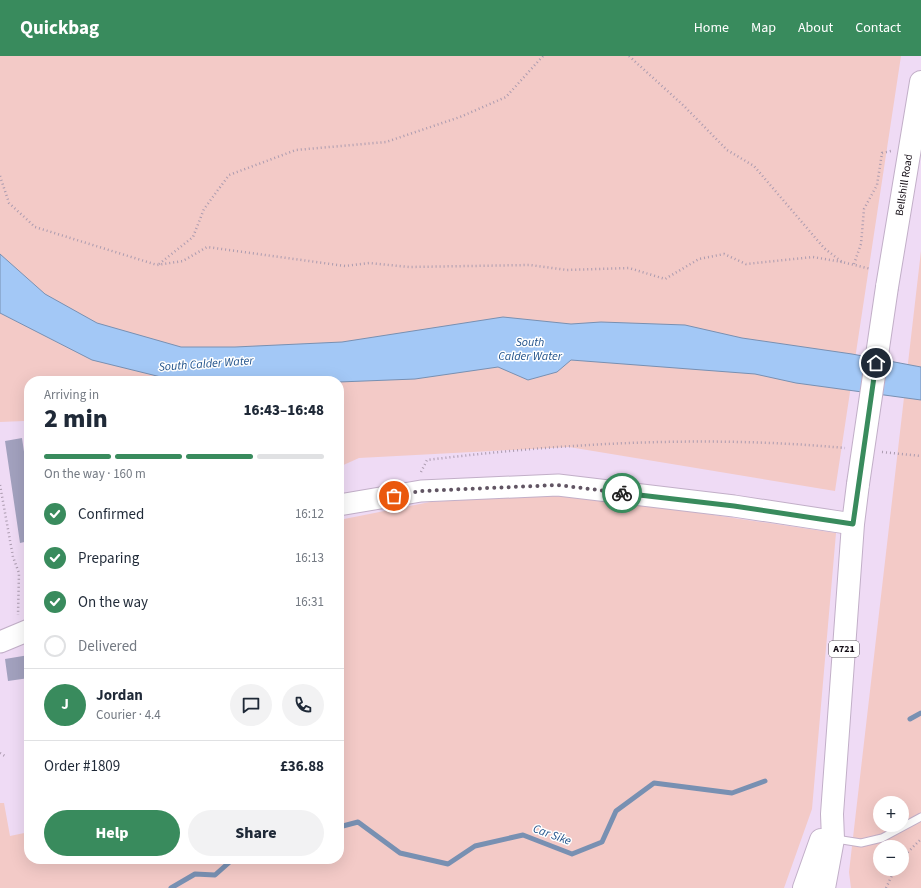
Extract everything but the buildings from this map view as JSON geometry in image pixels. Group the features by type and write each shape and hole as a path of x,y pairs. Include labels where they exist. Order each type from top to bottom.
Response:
{"main road":[{"name":"Bellshill Road","path":"888,280 921,82"},
{"name":"A721","path":"824,888 828,837 832,814 853,524 888,280"},
{"name":"A721","path":"804,888 828,837"}],"street":[{"path":"344,504 421,491 558,485 734,506 853,524"}],"lane":[{"path":"828,837 861,843 882,838 921,817"}],"path":[{"path":"157,265 193,237 204,209 229,175 296,150 386,142 460,117 506,97 543,56"},
{"path":"629,56 684,106 727,150 754,166 824,248 842,262"},
{"path":"854,264 861,244 864,209 877,185 882,153 910,146"},
{"path":"0,176 8,203 36,227 157,265 183,261 207,247 345,266 369,263 409,267 530,265 567,270 629,268 665,279 699,259 724,254 746,264 813,257 854,264 888,280"},
{"path":"421,491 418,478 427,460 506,450 632,443 747,441 850,449"},
{"path":"881,452 921,456"},
{"path":"0,485 13,557 18,573 16,635"},
{"path":"0,753 4,756"},
{"path":"909,851 921,839"},
{"path":"886,888 892,876"}],"shaded area":[{"path":"0,56 901,56 835,491 569,447 359,458 344,465 344,376 24,376 24,421 0,422"},
{"path":"921,251 921,888 851,888 849,872"},
{"path":"546,495 639,504 836,533 812,809 784,888 0,888 0,803 4,803 10,836 24,833 24,864 344,864 344,519 430,502"}],"water":[{"name":"South Calder Water","path":"0,254 45,294 97,323 181,347 235,347 342,342 503,317 571,324 601,322 685,325 742,338 852,354 921,367 921,400 796,383 755,374 571,360 557,372 528,380 498,367 415,379 344,382 344,376 157,376 92,360 0,313"}],"waterway":[{"name":"Car Sike","path":"910,719 921,713"},
{"name":"Car Sike","path":"344,826 358,822 400,853 448,864 475,846 523,835 572,854 602,842 616,811 654,783 732,793 765,781"},
{"name":"Car Sike","path":"171,888 195,874 215,875 227,864"}],"way so far":[{"path":"394,496 421,491 558,485 622,493"}],"route":[{"path":"622,493 734,506 853,524 876,363"}]}
